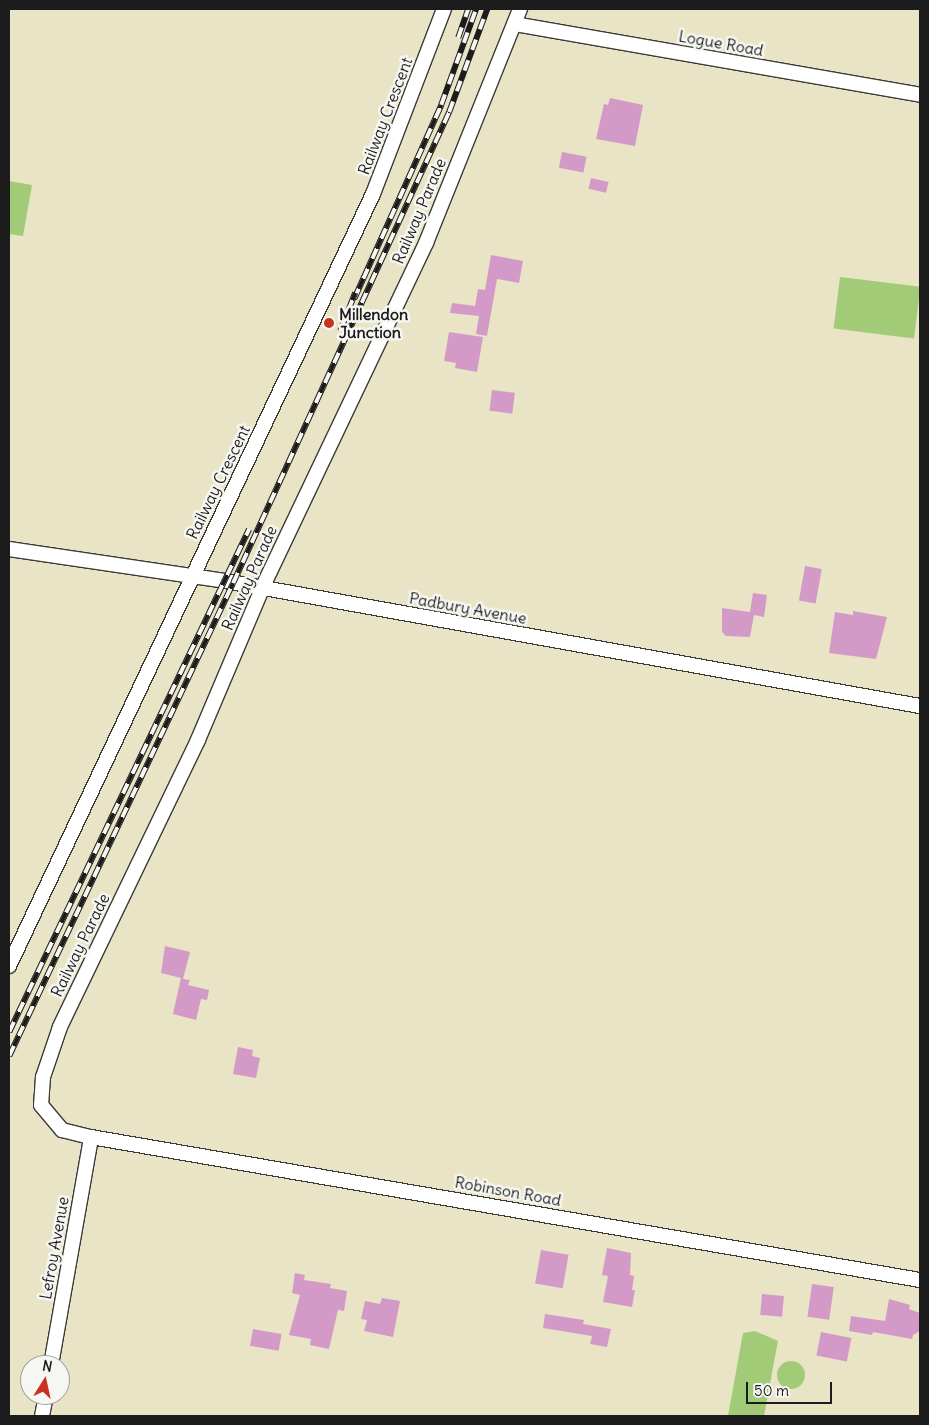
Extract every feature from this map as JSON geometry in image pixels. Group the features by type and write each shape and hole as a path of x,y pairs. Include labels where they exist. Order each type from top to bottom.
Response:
{"street":[{"name":"Railway Crescent","path":"9,966 191,575 294,367 373,194 444,9"},
{"name":"Railway Parade","path":"91,1136 62,1130 41,1105 43,1076 60,1027 198,740 262,589 426,243 520,9"},
{"name":"Logue Road","path":"515,24 920,95"},
{"name":"Padbury Avenue","path":"9,549 191,575 920,706"},
{"name":"Robinson Road","path":"91,1136 920,1280"},
{"name":"Lefroy Avenue","path":"53,1355 91,1136"}],"green space":[{"path":"9,181 32,185 23,236 9,234"},
{"path":"840,277 920,287 914,338 834,329"},
{"path":"755,1331 778,1341 764,1416 728,1416 743,1333"},
{"path":"791,1361 801,1365 805,1375 801,1385 791,1389 781,1385 777,1375 781,1365"}],"building":[{"path":"610,98 643,105 635,146 596,139 604,104 608,105"},
{"path":"562,152 587,157 583,172 559,168"},
{"path":"591,178 609,182 606,193 589,189"},
{"path":"491,255 523,261 519,283 497,279 487,336 476,334 479,316 450,313 452,303 475,306 478,289 485,290"},
{"path":"449,332 483,337 477,372 455,368 456,363 444,361"},
{"path":"492,390 515,393 512,414 489,411"},
{"path":"805,566 822,569 816,603 799,600"},
{"path":"753,593 767,595 764,617 754,615 750,637 726,636 722,632 722,608 750,612"},
{"path":"853,611 887,617 876,659 829,653 835,612 853,615"},
{"path":"165,946 190,952 183,979 190,980 188,985 209,990 207,1000 201,999 196,1020 173,1014 181,978 161,973"},
{"path":"238,1047 253,1050 252,1056 260,1058 256,1078 233,1074"},
{"path":"607,1248 631,1253 630,1275 634,1276 632,1290 635,1290 632,1307 603,1302 608,1276 602,1275"},
{"path":"541,1250 569,1255 563,1288 535,1283"},
{"path":"295,1273 305,1275 304,1280 331,1284 330,1288 347,1291 344,1311 338,1310 329,1349 310,1345 311,1339 289,1335 300,1295 292,1293"},
{"path":"812,1284 834,1287 829,1320 807,1317"},
{"path":"762,1294 784,1296 782,1317 760,1315"},
{"path":"382,1298 400,1301 393,1337 364,1331 367,1320 361,1319 365,1301 380,1304"},
{"path":"889,1299 910,1305 909,1309 920,1313 920,1331 913,1335 912,1339 873,1332 872,1335 849,1331 851,1316 885,1321"},
{"path":"545,1314 584,1320 583,1324 611,1329 607,1347 590,1344 592,1336 543,1328"},
{"path":"253,1329 282,1334 279,1351 250,1346"},
{"path":"821,1332 851,1338 847,1361 816,1356"}],"railway":[{"path":"458,38 468,9"},
{"path":"354,299 441,105 476,9"},
{"path":"9,1056 233,583 449,112 487,9"},
{"path":"340,331 355,293"},
{"path":"9,1032 249,529"}],"place":[{"name":"Millendon Junction","path":"329,323"}]}
